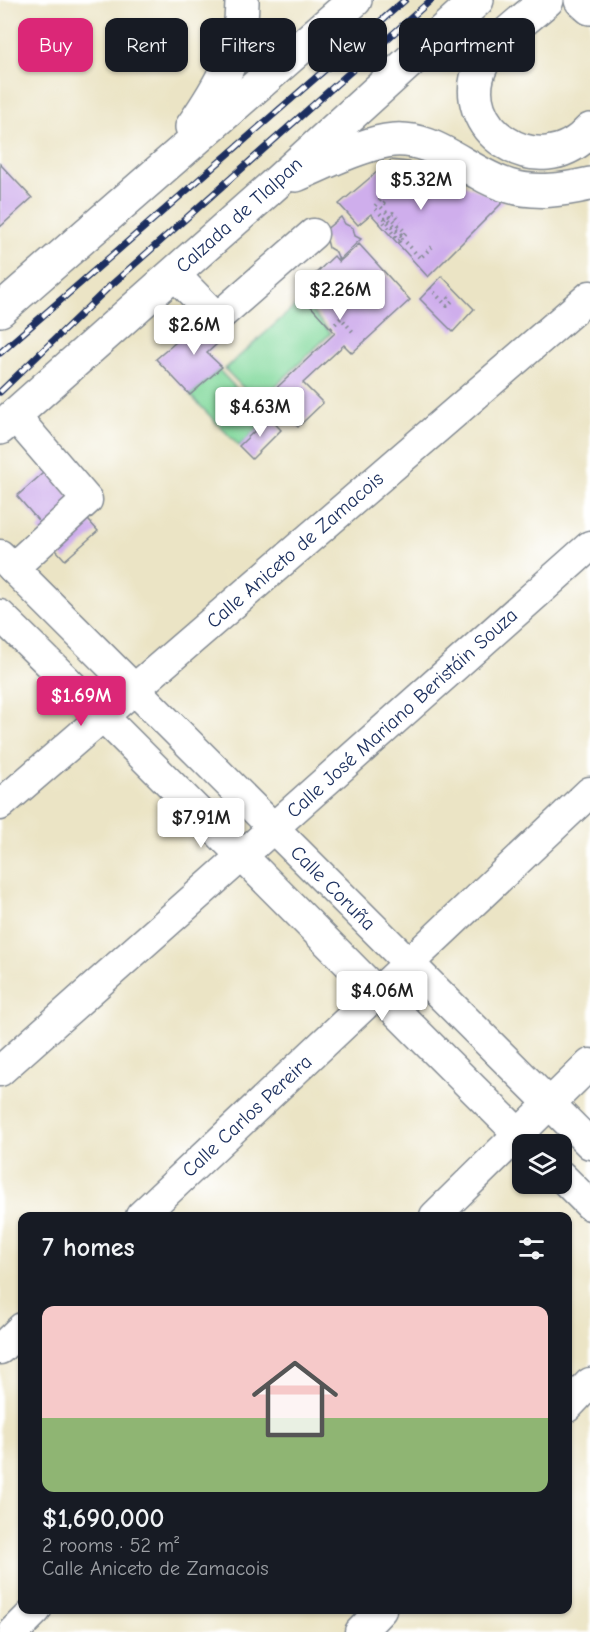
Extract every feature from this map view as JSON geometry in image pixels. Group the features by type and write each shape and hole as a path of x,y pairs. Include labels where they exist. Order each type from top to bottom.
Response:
{"highway":[{"path":"165,165 209,104 231,62 240,28 242,0"},
{"path":"0,310 355,0"},
{"name":"Calzada de Tlalpan","path":"7,421 275,184 477,0"},
{"path":"547,0 488,53 480,67 477,81 477,97 481,112 488,126 498,137 525,152 540,154 556,152 583,138 590,130"},
{"path":"275,184 387,141 408,141 447,153 494,181 510,187 549,191 590,184"}],"street":[{"path":"174,274 217,318 313,234"},
{"name":"Calle Aniceto de Zamacois","path":"0,805 590,296"},
{"path":"6,562 87,500 7,421"},
{"name":"Calle José Mariano Beristáin Souza","path":"0,1071 590,546"},
{"name":"Calle Coruña","path":"6,562 590,1144"},
{"path":"0,615 103,715 519,1134"},
{"name":"Calle Carlos Pereira","path":"145,1212 590,792"},
{"path":"528,1134 550,1104 590,1064"},
{"path":"440,1212 512,1149"},
{"path":"572,1187 590,1205"},
{"path":"0,1349 18,1332"},
{"path":"572,1402 590,1383"},
{"path":"14,1632 32,1614"},
{"path":"360,1632 377,1614"}],"path":[{"path":"386,194 374,207 387,217 406,233 403,236 387,217"},
{"path":"385,203 381,207 387,217 420,258 432,247"},
{"path":"387,217 393,213 401,221"},
{"path":"379,224 382,221 399,241 402,238"},
{"path":"430,288 447,306 452,301 446,295"},
{"path":"330,328 341,318 354,333"}],"green space":[{"path":"302,300 331,333 258,403 225,369"},
{"path":"219,370 266,420 239,446 190,395"}],"building":[{"path":"391,160 409,162 504,201 428,277 371,214 358,225 339,204"},
{"path":"0,164 32,198 0,227"},
{"path":"341,217 345,224 353,228 355,236 361,239 339,260 336,252 329,248 327,240 318,236"},
{"path":"359,244 410,300 352,353 344,345 303,383 323,403 298,427 268,396 335,333 297,291 334,256 339,262"},
{"path":"442,276 474,309 453,332 420,299"},
{"path":"208,315 227,335 207,353 222,367 190,395 156,359"},
{"path":"269,417 281,430 252,459 239,446"},
{"path":"50,467 72,502 98,531 65,560 38,530 42,525 17,496"}],"railway":[{"path":"0,353 405,0"},
{"path":"0,392 109,287 431,0"}]}
